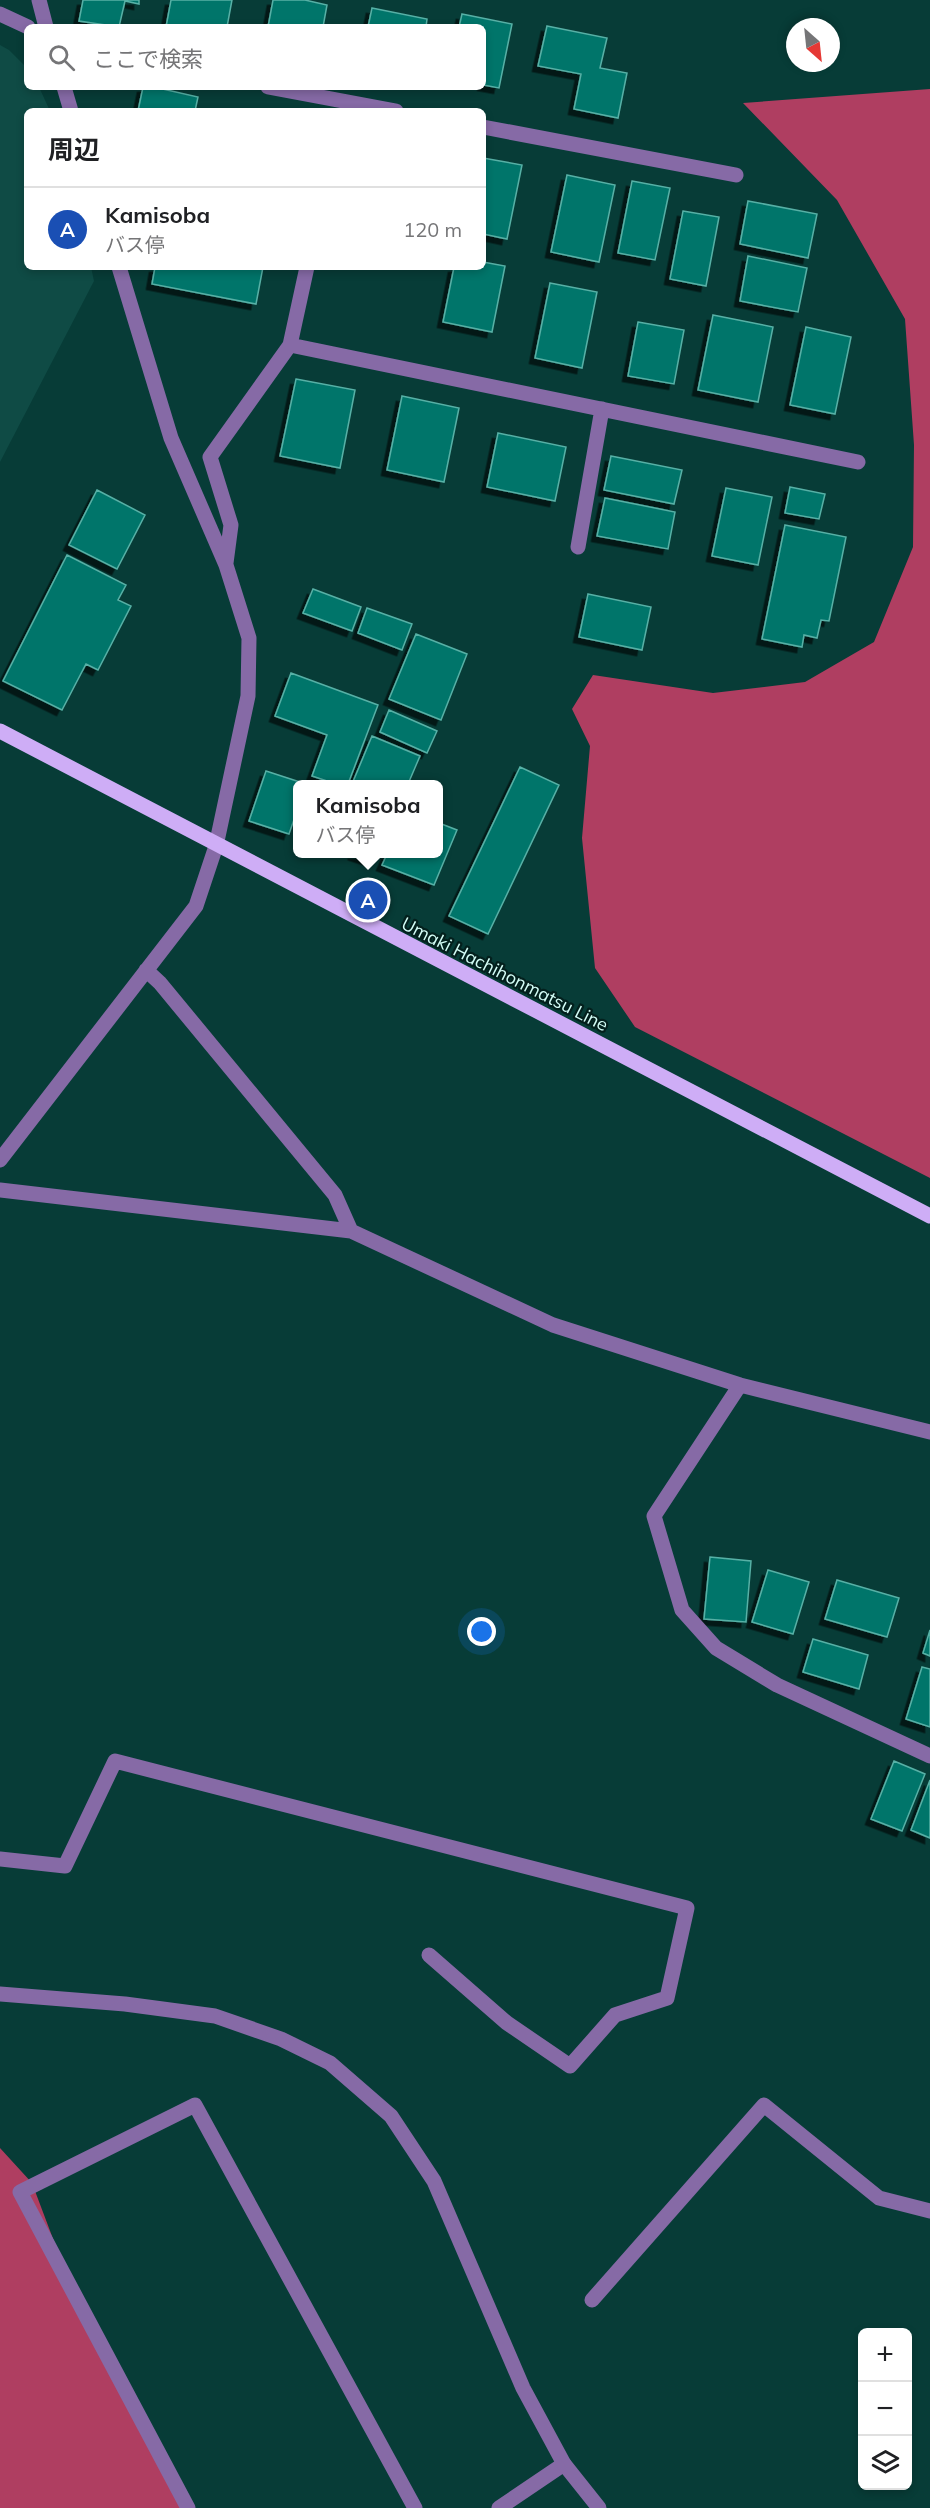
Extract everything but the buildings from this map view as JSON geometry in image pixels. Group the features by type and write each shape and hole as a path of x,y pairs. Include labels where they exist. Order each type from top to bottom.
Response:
{"main road":[{"name":"Umaki Hachihonmatsu Line","path":"0,731 216,846 930,1216"}],"street":[{"path":"39,0 45,24"},
{"path":"0,14 24,25"},
{"path":"65,90 70,108"},
{"path":"280,90 343,106 364,108"},
{"path":"486,128 736,175"},
{"path":"0,1160 196,906 216,846 248,696 249,638 226,565 171,438 120,270"},
{"path":"226,565 231,525 210,457 290,345 307,270"},
{"path":"290,345 858,462"},
{"path":"578,547 602,409"},
{"path":"146,970 160,983 335,1195 351,1231"},
{"path":"0,1190 351,1231 553,1325 740,1385 930,1432"},
{"path":"740,1385 654,1516 682,1610 716,1648 777,1685 930,1756"},
{"path":"0,1859 66,1866 116,1761 687,1908 667,1998 615,2015 570,2066 507,2023 429,1955"},
{"path":"0,1994 125,2004 215,2016 281,2039 330,2063 391,2116 434,2181 523,2388 564,2464 599,2508"},
{"path":"592,2300 764,2104 879,2198 930,2211"},
{"path":"188,2508 20,2192 195,2105 415,2508"},
{"path":"499,2508 564,2464"}],"shaded area":[{"path":"0,45 9,50 24,65 24,90 40,90 49,108 24,108 24,270 92,270 94,281 0,462"},
{"path":"930,89 930,1178 635,1027 595,968 582,838 590,746 572,709 593,675 713,693 805,682 874,642 913,547 914,445 905,319 837,200 743,103"},
{"path":"0,2148 32,2183 61,2260 182,2508 0,2508"}],"place":[{"name":"Kamisoba","path":"368,900"}]}
